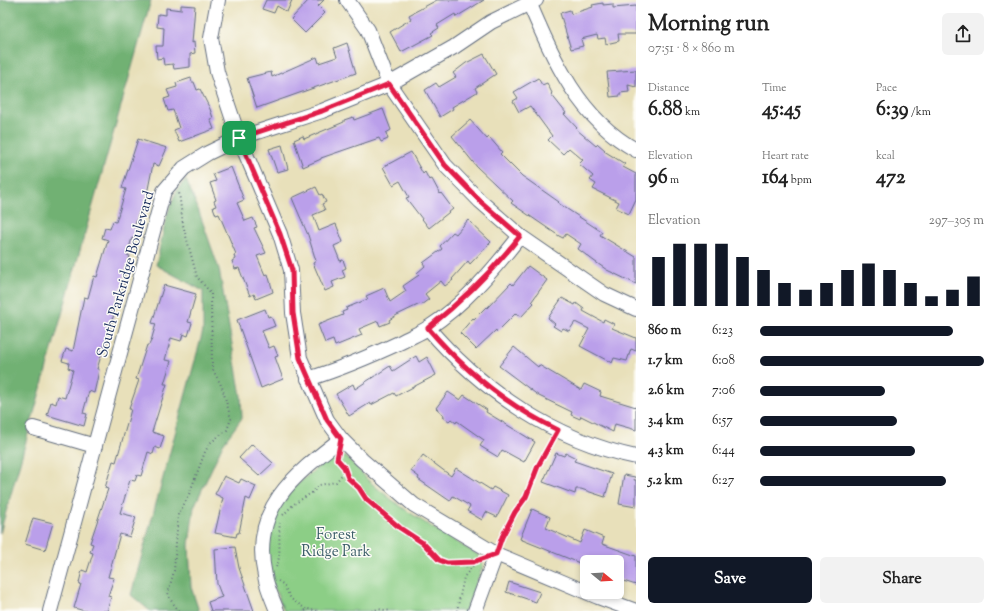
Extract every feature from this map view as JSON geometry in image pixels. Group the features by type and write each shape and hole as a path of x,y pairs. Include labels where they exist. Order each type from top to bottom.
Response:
{"street":[{"path":"218,0 211,38 217,72 239,138 280,234 292,270 293,313 300,358 327,420 341,439 362,460 414,505 496,554 633,610"},
{"path":"347,0 368,30 389,84 445,165 480,201 520,236 604,294 636,309"},
{"path":"531,1 554,58 587,111 623,143 636,150"},
{"name":"South Parkridge Boulevard","path":"50,611 164,191 184,168 208,153 239,138 322,111 389,84 454,47 491,22 531,1"},
{"path":"308,379 378,352 428,328 457,305 494,269 520,236"},
{"path":"428,328 448,352 487,386 537,420 577,440 636,457"},
{"path":"33,428 95,446"},
{"path":"277,611 265,576 262,539 271,508 285,486 306,466 341,439"},
{"path":"475,611 496,554"}],"path":[{"path":"174,180 179,191 183,225 197,277 211,293 212,368 222,387 231,419 227,430 210,443 205,452 188,497 178,515 174,571 168,593 179,611"},
{"path":"341,439 337,459 348,478 359,488 363,496 404,531 423,543 439,560 447,563 477,561 496,554 502,537 515,512 526,497 538,466 558,430"},
{"path":"274,572 280,558 278,545 282,517 294,504 313,492 319,485 336,482 345,471"},
{"path":"458,611 463,582 469,570 477,561"},
{"path":"460,562 469,570"},
{"path":"275,580 283,584 291,599 306,610 318,611"},
{"path":"372,611 378,609 391,611"}],"green space":[{"path":"0,0 151,0 0,533"},
{"path":"186,180 197,206 219,269 241,396 242,418 223,444 194,507 189,545 191,587 199,611 150,611 131,595 203,331 203,291 156,265 170,207 174,196"},
{"name":"Forest Ridge Park","path":"335,453 345,456 370,482 408,512 477,554 482,559 483,566 465,611 284,611 272,582 266,558 273,517 293,488"}],"building":[{"path":"266,0 292,0 287,12 277,6 274,13 262,9"},
{"path":"309,0 324,0 318,6 325,13 305,33 291,19"},
{"path":"437,0 484,0 456,17 455,14 437,25 439,28 431,33 433,35 401,52 390,32 411,19 409,15"},
{"path":"603,3 603,5 613,4 613,8 636,6 636,34 618,34 619,41 606,44 605,38 598,39 597,35 581,39 583,46 571,49 560,13 570,10 571,14 593,7 592,5"},
{"path":"181,5 195,6 192,43 194,42 195,53 190,54 190,67 174,69 173,64 164,65 163,58 157,59 156,46 163,46 164,28 157,27 158,14 166,15 166,8 181,10"},
{"path":"347,43 356,73 257,108 247,78 271,72 272,77 317,57 319,63 337,57 334,48"},
{"path":"484,54 496,74 475,88 477,92 452,107 453,109 440,117 425,90 436,83 439,87 456,77 453,73 466,63"},
{"path":"636,70 636,87 628,85 629,92 620,93 620,96 610,97 607,72"},
{"path":"191,78 197,90 200,89 210,109 213,118 210,119 214,129 179,142 174,130 179,128 173,110 168,111 164,99 170,97 167,90 177,87 176,83"},
{"path":"538,78 542,85 547,83 552,93 551,94 566,113 564,114 577,128 576,129 596,146 598,144 605,150 604,151 625,164 623,167 636,174 636,199 629,214 616,208 619,202 593,189 596,184 590,180 593,176 579,164 583,160 569,148 563,154 548,140 552,136 530,106 519,112 513,101 518,98 514,92"},
{"path":"383,109 391,130 386,133 388,139 381,142 379,138 321,158 303,167 294,140 303,136 304,139 344,122 344,120 353,117 354,120"},
{"path":"470,120 487,139 489,137 502,152 500,154 522,176 559,202 558,203 602,232 600,235 636,257 636,284 607,270 578,249 581,244 566,234 563,238 559,236 511,203 513,201 477,167 452,136"},
{"path":"138,139 167,148 159,166 153,164 145,204 142,211 140,211 134,227 138,228 134,239 132,238 127,255 130,256 123,278 126,279 123,289 120,288 112,314 114,314 97,369 99,369 94,393 89,391 83,413 87,414 84,426 47,415 51,402 56,404 58,396 65,398 73,370 68,368 69,363 62,361 66,349 73,351 84,297 88,298 94,276 97,277 108,240 102,238 105,228 110,229 113,221 116,222 126,189 122,188"},
{"path":"282,145 288,169 277,172 269,149"},
{"path":"411,152 423,174 425,172 429,180 432,179 440,194 441,193 453,209 429,228 406,198 409,197 400,181 393,185 383,167"},
{"path":"231,167 244,200 237,203 245,221 253,218 257,227 254,228 266,253 257,256 265,275 268,274 273,292 256,299 254,294 250,296 239,268 235,269 232,261 235,259 234,255 236,254 219,214 216,215 213,207 216,206 214,201 216,200 210,183 216,181 213,174"},
{"path":"316,187 326,202 322,204 325,210 313,215 319,231 336,224 343,242 334,246 340,261 343,260 346,268 342,270 345,277 332,282 334,287 325,291 313,263 316,261 308,235 292,198"},
{"path":"468,220 491,242 470,264 468,261 452,279 453,280 445,286 441,281 425,294 429,299 421,305 420,304 397,315 389,320 390,322 380,326 378,321 359,329 362,335 335,346 333,340 325,343 318,325 343,315 342,312 347,310 346,308 368,299 366,296 384,288 390,302 406,291 403,286 419,275 417,273 425,266 423,263 442,249 440,246 453,232 456,234"},
{"path":"528,266 547,280 532,301 534,303 521,317 516,313 497,332 496,330 476,349 460,333 473,318 474,319 486,307 487,308 511,283 513,285"},
{"path":"164,285 196,294 188,322 192,323 188,336 183,334 181,341 171,338 165,360 171,361 164,384 167,384 152,432 164,436 160,449 155,447 153,454 148,452 141,476 137,475 135,481 130,480 120,513 136,517 130,537 120,534 108,577 114,578 108,596 111,597 107,611 85,611 74,608 81,584 79,583 82,570 87,572 93,553 90,552 93,544 90,543 108,489 105,488 113,461 116,462 129,417 131,409 129,409 139,380 136,379 147,345 149,345 151,341 156,324 152,323"},
{"path":"562,298 575,305 576,303 584,309 583,311 603,322 604,319 614,324 612,328 636,338 636,351 631,349 627,361 614,358 612,363 580,346 589,329 575,322 569,331 563,328 561,331 553,326 555,324 548,318"},
{"path":"265,309 268,317 271,316 275,326 262,331 269,348 274,346 278,356 275,357 283,379 261,388 237,320"},
{"path":"514,347 538,367 539,365 581,390 584,384 601,392 600,396 636,407 636,430 615,424 613,432 581,416 580,419 571,415 572,412 539,396 499,366"},
{"path":"416,356 419,362 427,357 436,375 396,396 394,393 371,405 370,403 349,416 336,394 353,384 355,389 390,366 393,371"},
{"path":"448,392 460,400 464,395 487,410 486,412 535,442 524,462 502,450 498,457 480,446 484,440 457,421 456,423 451,419 449,421 443,417 444,415 436,408"},
{"path":"252,444 273,463 259,476 239,458"},
{"path":"556,453 564,456 566,453 576,458 574,461 612,474 605,497 581,489 576,489 575,494 543,482"},
{"path":"423,455 451,476 456,468 491,490 493,487 508,495 497,517 486,512 482,520 467,511 470,506 453,496 450,501 418,479 419,477 411,471"},
{"path":"624,475 635,477 636,507 619,504"},
{"path":"224,476 239,483 241,479 256,486 250,500 246,498 239,533 237,533 236,537 215,533 223,498 215,494"},
{"path":"532,509 550,517 546,528 580,543 585,530 604,538 602,544 636,556 636,585 624,581 624,555 580,555 580,563 520,539"},
{"path":"33,518 53,523 45,550 25,544"},
{"path":"235,547 239,568 254,611 211,611 208,602 222,597 217,584 215,549"},
{"path":"509,582 540,592 536,602 506,592"}],"route":[{"path":"389,84 445,165 480,201 520,236 494,269 457,305 428,328 448,352 487,386 537,420 558,430 538,466 526,497 515,512 502,537 496,554 473,562 464,561 447,563 439,560 423,543 400,528 372,502 366,499 359,488 348,478 344,467 337,459 341,439 327,420 300,358 293,313 292,270 280,234 239,138 322,111 389,84"}]}
